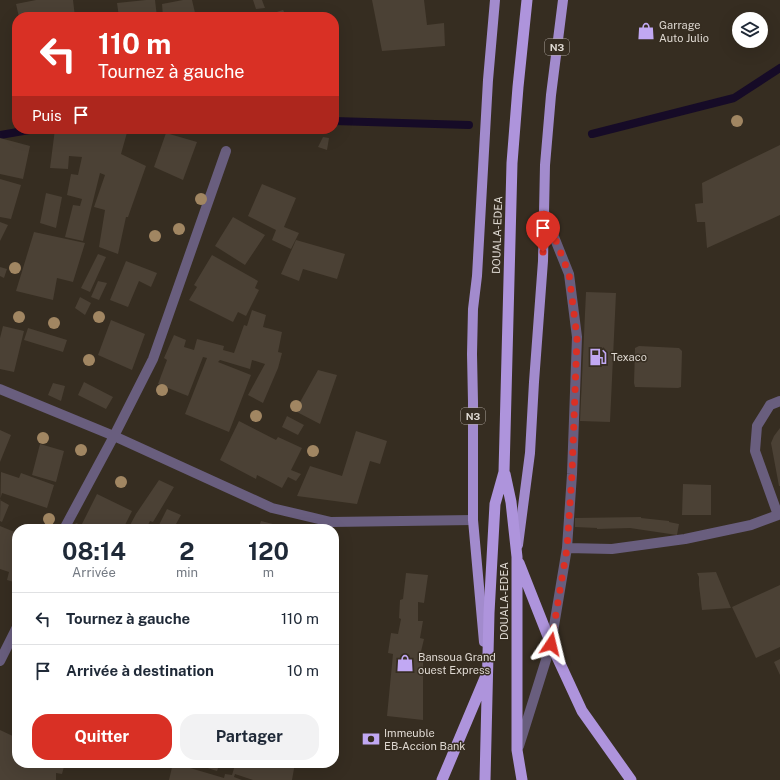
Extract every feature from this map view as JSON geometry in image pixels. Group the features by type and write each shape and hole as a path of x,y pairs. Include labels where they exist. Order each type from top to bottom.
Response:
{"highway":[{"name":"DOUALA-EDEA","path":"485,780 489,613 495,504 504,472 512,163 527,0"},
{"name":"DOUALA-EDEA","path":"504,472 511,502 517,557 517,750 522,780"},
{"path":"517,557 551,644 582,711 631,780"},
{"path":"442,780 487,672"}],"main road":[{"name":"N3","path":"487,672 473,520 472,354 473,309 477,276 488,80 495,0"},
{"name":"N3","path":"517,557 530,453 543,261 545,165 551,95 563,0"}],"street":[{"path":"67,524 153,359 226,151"},
{"path":"517,750 551,644 567,548 572,474 577,337 569,274 544,210"},
{"path":"0,389 114,436 272,508 331,522 473,520"},
{"path":"567,548 612,549 685,540 779,517 755,451 757,426 770,406 780,401"},
{"path":"0,661 12,637"}],"building":[{"path":"36,0 73,0 74,12 18,12 16,4"},
{"path":"155,0 156,12 118,12 117,3"},
{"path":"192,0 195,12 163,12 162,4"},
{"path":"253,0 262,0 265,8 256,9"},
{"path":"372,0 424,0 427,25 444,23 445,46 382,51"},
{"path":"54,134 127,134 121,154 146,166 128,217 126,217 118,254 99,247 105,210 94,207 105,175 100,173 83,241 65,237 73,205 80,206 82,199 67,195 71,174 78,175 82,157 69,156 68,169 50,168"},
{"path":"166,134 197,142 183,180 154,167"},
{"path":"323,137 329,138 327,150 318,147"},
{"path":"0,138 30,146 23,179 0,174"},
{"path":"780,145 780,215 707,248 705,222 697,222 695,204 703,203 702,183"},
{"path":"0,179 21,185 11,219 0,217"},
{"path":"262,184 296,198 284,227 299,233 291,249 272,240 276,230 248,216"},
{"path":"46,193 62,197 56,228 40,223"},
{"path":"233,217 265,235 245,265 215,246"},
{"path":"0,222 8,225 0,241"},
{"path":"34,232 85,243 73,282 57,278 53,300 16,291"},
{"path":"296,240 345,254 337,279 303,269 299,281 281,274"},
{"path":"98,254 106,257 90,292 81,288"},
{"path":"212,255 258,281 255,288 259,290 246,316 238,312 233,322 189,300 197,287 194,285"},
{"path":"126,261 157,273 151,287 139,281 128,307 110,300"},
{"path":"0,267 7,269 4,278 0,276"},
{"path":"98,281 107,283 99,300 91,297"},
{"name":"Texaco","path":"586,292 616,293 610,422 580,421"},
{"path":"80,297 91,303 85,315 75,308"},
{"path":"252,310 266,315 263,327 282,332 278,352 282,353 278,368 263,403 248,395 265,364 252,360 250,369 220,360 218,362 251,375 229,432 185,414 207,358 203,357 188,396 158,384 167,360 164,358 174,335 186,340 184,347 194,350 197,339 224,346 223,350 234,353 244,325 247,326"},
{"path":"111,320 145,334 132,370 98,355"},
{"path":"3,326 24,331 14,372 0,369 0,338"},
{"path":"28,328 67,340 63,352 24,340"},
{"path":"639,346 679,348 682,351 681,387 635,387 635,348"},
{"path":"318,370 337,375 320,424 295,411"},
{"path":"84,382 113,397 106,409 78,395"},
{"path":"53,383 65,386 61,401 48,395"},
{"path":"287,416 304,425 298,435 282,427"},
{"path":"239,421 276,440 278,437 302,448 291,470 301,474 296,481 288,477 282,488 257,475 256,479 220,460"},
{"path":"780,428 780,486 779,486 771,443"},
{"path":"0,430 11,435 0,462"},
{"path":"356,431 387,441 380,464 370,461 357,504 297,496 310,466 342,476"},
{"path":"40,444 64,451 56,482 32,475"},
{"path":"1,472 19,478 21,473 54,485 47,508 2,493 0,498"},
{"path":"159,480 174,487 153,522 150,521 148,524 131,524"},
{"path":"683,484 711,485 711,515 682,515"},
{"path":"97,494 132,511 126,524 82,524"},
{"path":"0,500 9,505 2,522 0,521"},
{"path":"167,509 181,515 176,524 160,524"},
{"path":"641,517 679,524 677,535 630,528 597,529 575,527 575,518"},
{"path":"261,521 273,524 260,524"},
{"path":"0,526 12,531 12,582 7,580 9,572 0,569"},
{"path":"716,572 731,608 702,610 699,577 697,573"},
{"path":"406,573 428,575 424,603 418,602 418,621 423,621 420,638 424,639 419,660 423,661 423,720 387,716 393,654 388,653 391,633 398,634 401,619 399,618 400,600 403,599"},
{"path":"780,585 780,647 756,658 732,607"},
{"path":"780,659 780,675 774,662"},
{"path":"0,730 12,736 12,768 64,768 62,774 56,773 56,780 0,780"},
{"path":"172,768 190,768 224,778 225,774 232,775 234,768 294,768 292,780 253,780 235,774 234,777 242,780 169,780"},
{"path":"208,768 218,768 217,771"}],"waterway":[{"path":"592,134 734,98 780,68"},
{"path":"339,121 469,125"},
{"path":"0,135 12,133"}],"place":[{"name":"Garrage Auto Julio","path":"646,31"},
{"name":"Texaco","path":"598,357"},
{"name":"Bansoua Grand ouest Express","path":"405,663"},
{"name":"Immeuble EB-Accion Bank","path":"371,739"}],"route":[{"path":"543,252 544,210 569,274 577,337 572,474 567,548 551,644"}]}
